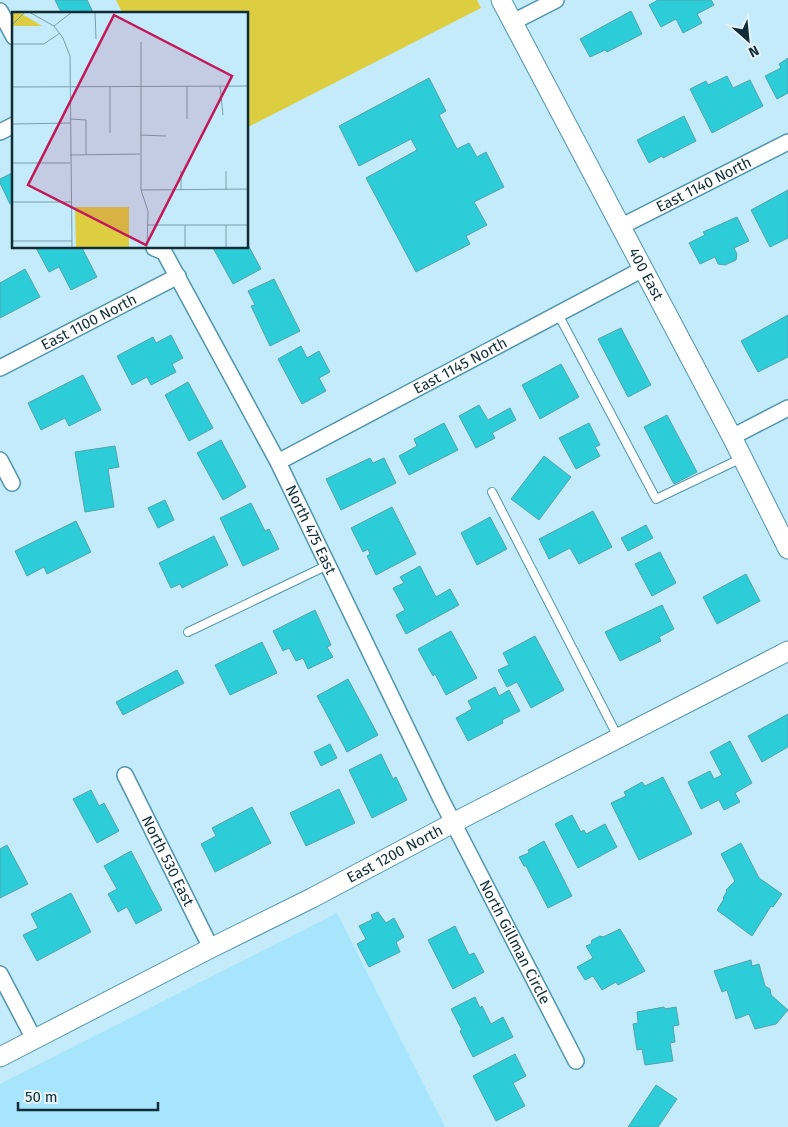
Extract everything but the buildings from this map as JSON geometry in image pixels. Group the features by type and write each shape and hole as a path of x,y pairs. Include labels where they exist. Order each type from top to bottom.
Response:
{"street":[{"name":"400 East","path":"501,0 732,437 788,548"},
{"path":"513,22 556,0"},
{"path":"0,11 12,33"},
{"path":"0,132 12,126"},
{"name":"East 1140 North","path":"620,227 788,142"},
{"name":"North 475 East","path":"156,249 164,252 178,276 278,462 453,824"},
{"name":"East 1145 North","path":"278,462 643,270"},
{"name":"East 1100 North","path":"0,368 178,276"},
{"path":"732,437 788,408"},
{"path":"0,460 12,483"},
{"name":"East 1200 North","path":"0,1057 312,898 788,651"},
{"name":"North 530 East","path":"125,775 211,948"},
{"name":"North Gillman Circle","path":"453,824 576,1061"},
{"path":"0,974 34,1039"}],"lane":[{"path":"558,314 656,499 742,458"},
{"path":"492,492 619,738"},
{"path":"188,632 328,564"}],"shaded area":[{"path":"116,0 477,0 481,8 249,126 249,12 122,12"},
{"path":"337,913 445,1127 0,1127 0,1084"}]}
